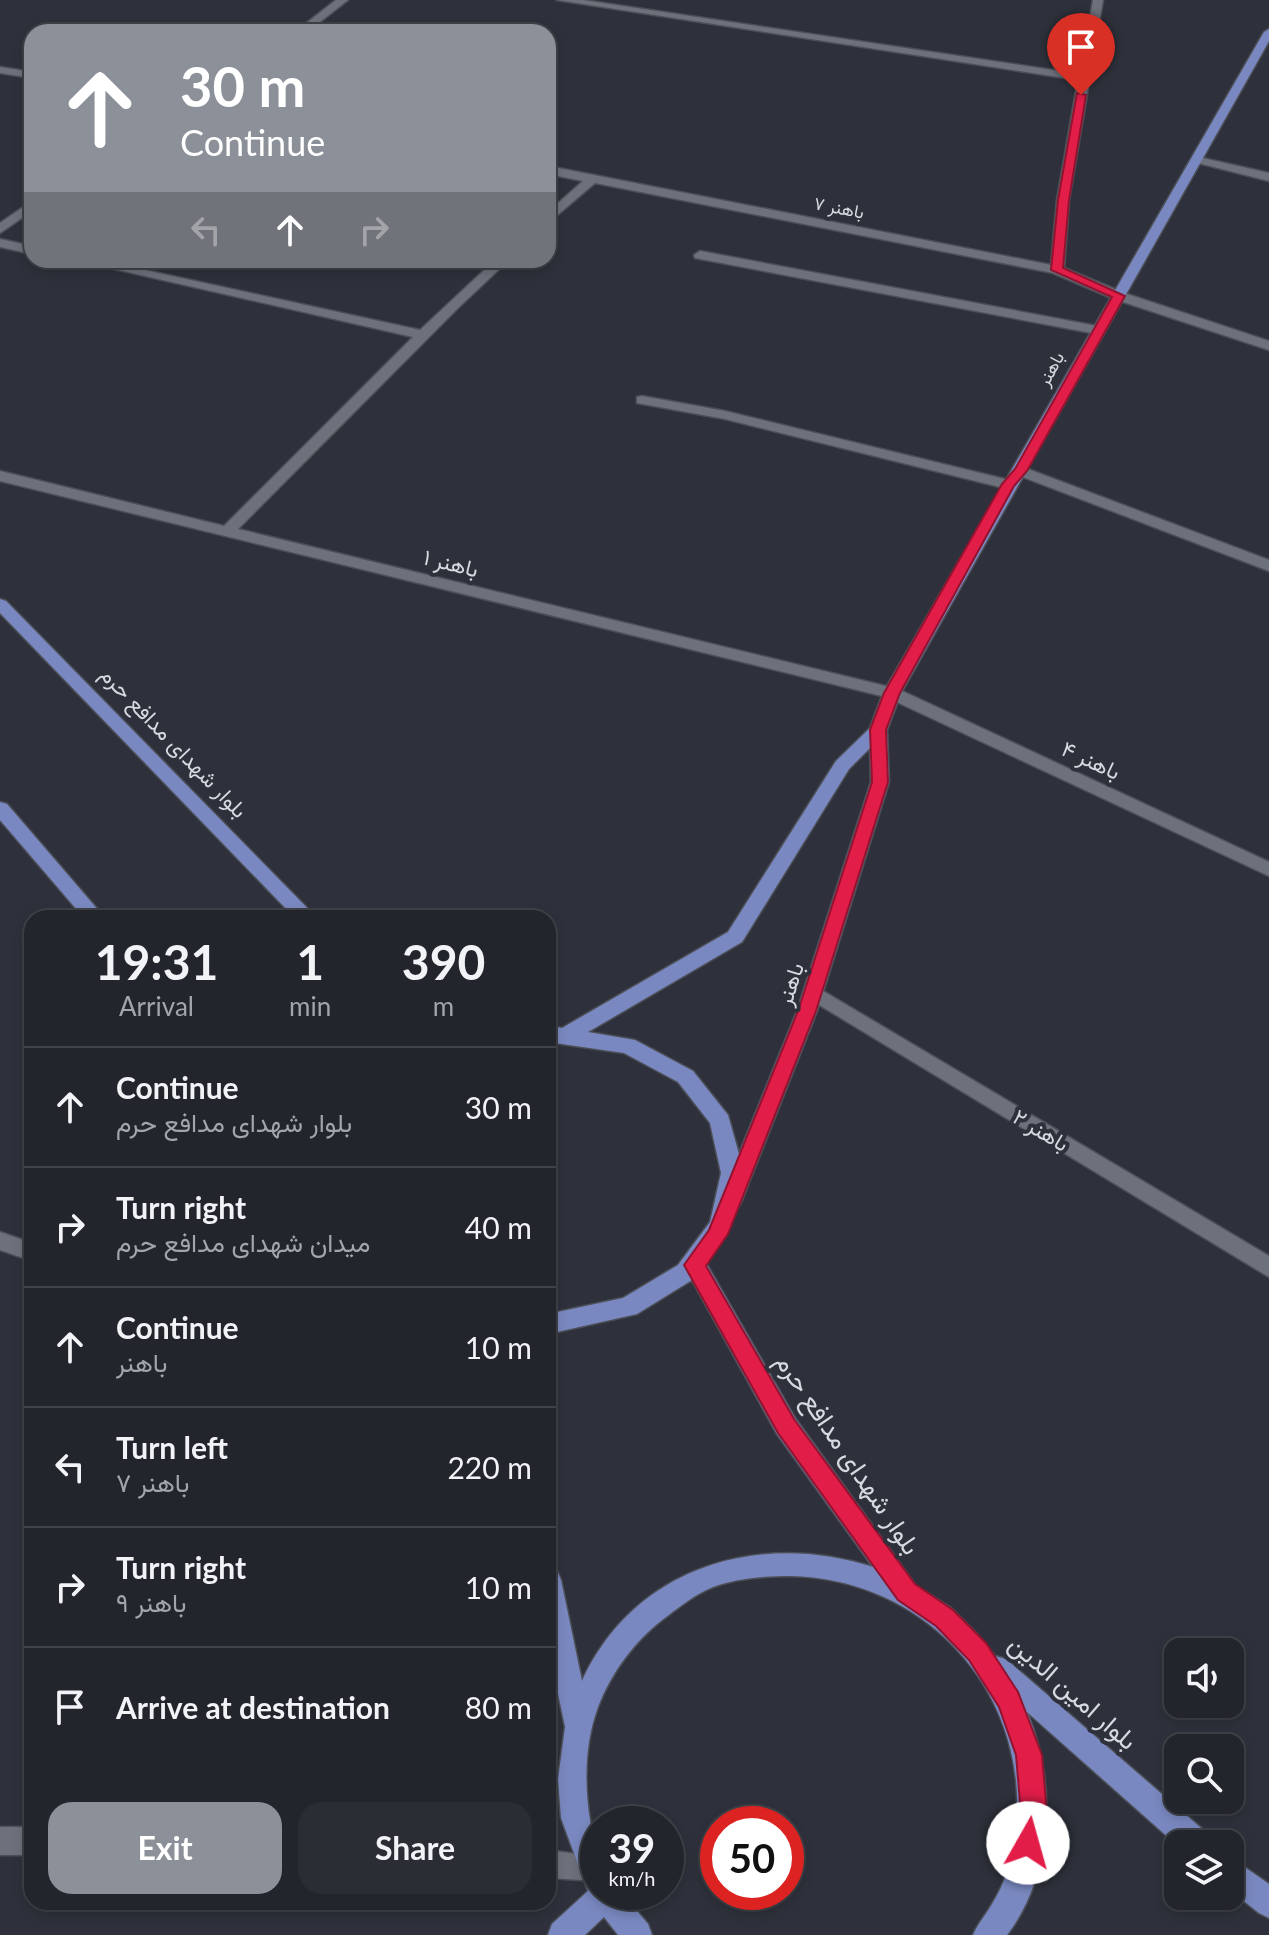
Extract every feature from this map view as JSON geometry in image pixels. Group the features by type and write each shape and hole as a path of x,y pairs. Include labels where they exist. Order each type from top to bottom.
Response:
{"main road":[{"name":"باهنر","path":"556,1323 605,1316 655,1296 695,1265 718,1234 813,992 880,782 878,730 892,693 1097,330 1264,52 1269,32"},
{"name":"بلوار شهدای مدافع حرم","path":"0,604 299,910"},
{"name":"باهنر","path":"559,1034 735,937 842,765 878,730"},
{"path":"0,808 88,910"},
{"path":"559,1034 610,1040 648,1054 681,1075 708,1101 726,1131 732,1154 731,1200"},
{"name":"بلوار شهدای مدافع حرم","path":"695,1265 786,1426 906,1592"},
{"path":"580,1834 575,1821 571,1771 577,1723 605,1659 651,1609 709,1576 774,1562 842,1567 906,1592 944,1618 977,1652 1010,1701 1029,1755 1034,1814 1023,1873 988,1935"},
{"path":"556,1619 577,1723"},
{"name":"بلوار امین الدین","path":"977,1652 1182,1830"},
{"path":"1244,1883 1269,1903"},
{"path":"563,1935 581,1910"},
{"path":"618,1910 637,1935"}],"street":[{"path":"311,24 343,0"},
{"path":"562,0 1084,78"},
{"path":"1057,270 1063,200 1098,0"},
{"path":"0,70 24,74"},
{"path":"1198,159 1269,177"},
{"name":"باهنر ۷","path":"556,172 1057,270 1119,296 1269,346"},
{"path":"556,212 592,179"},
{"path":"0,229 24,211"},
{"path":"0,243 24,248"},
{"path":"700,255 1097,330"},
{"path":"117,268 423,335"},
{"path":"226,532 494,268"},
{"path":"642,400 725,415 1008,484"},
{"path":"1020,471 1269,566"},
{"name":"باهنر ۱","path":"0,476 892,693"},
{"name":"باهنر ۴","path":"892,693 1269,870"},
{"name":"باهنر ۲","path":"813,992 1269,1268"},
{"path":"0,1241 24,1249"},
{"path":"0,1841 24,1841"},
{"path":"556,1867 580,1877"}],"route":[{"path":"1028,1843 1034,1814 1029,1755 1010,1701 977,1652 944,1618 906,1592 786,1426 695,1265 718,1234 807,1011 880,782 878,730 892,693 1008,484 1020,471 1097,330 1119,296 1057,270 1063,200 1081,95"}]}
